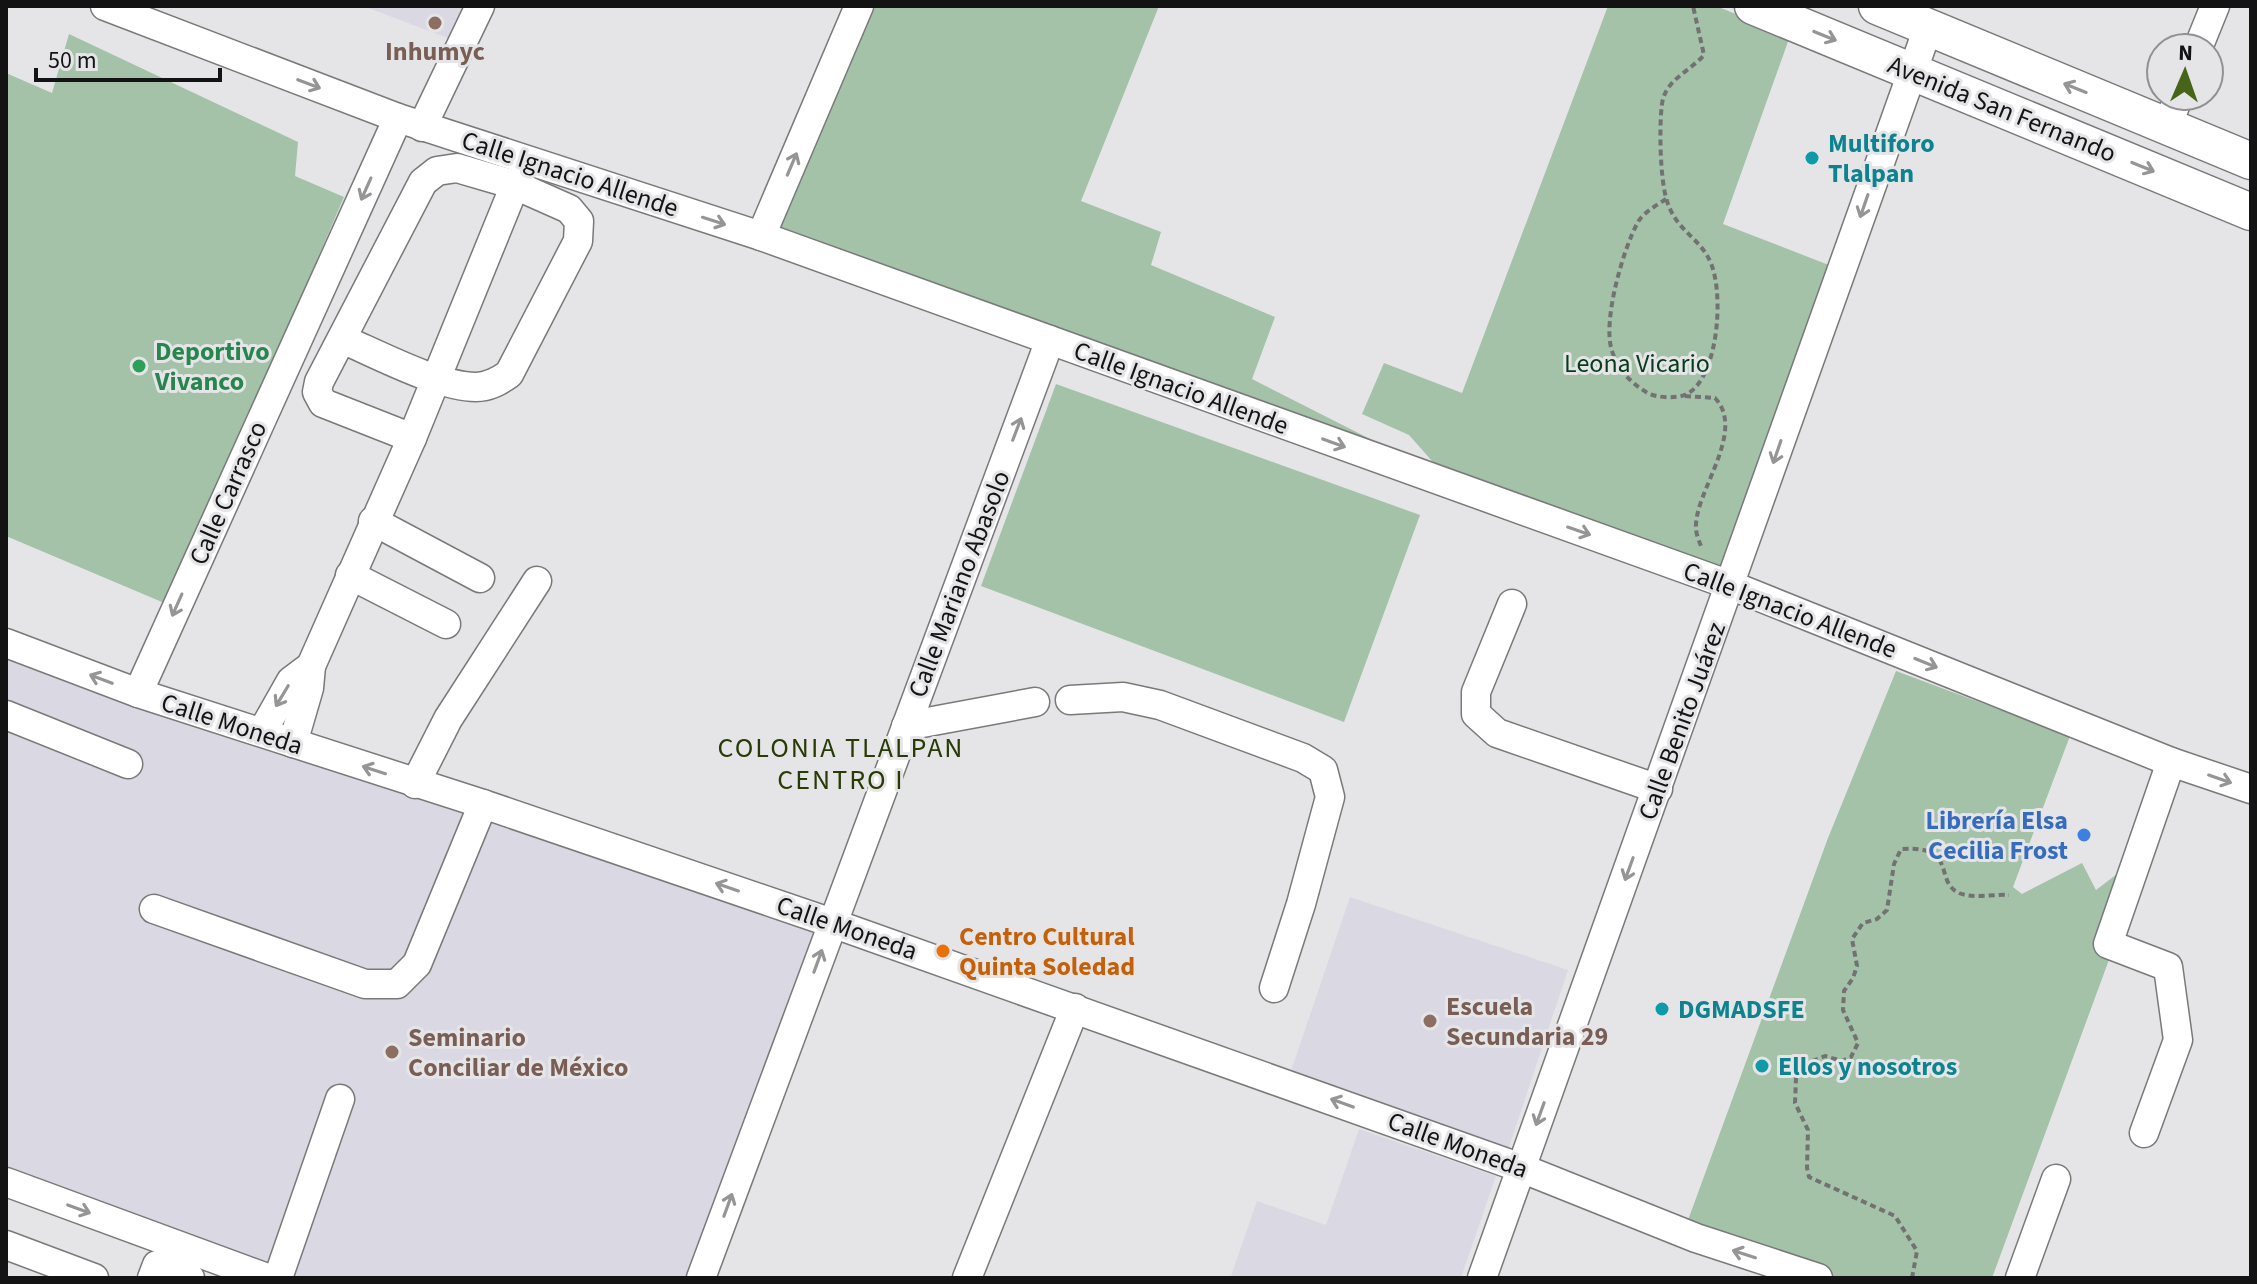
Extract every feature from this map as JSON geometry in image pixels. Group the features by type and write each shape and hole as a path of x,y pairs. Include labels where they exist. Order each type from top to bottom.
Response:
{"main road":[{"name":"Avenida San Fernando","path":"1755,6 2251,212"},
{"name":"Avenida San Fernando","path":"1877,6 1928,28 2145,102"},
{"name":"Avenida San Fernando","path":"2175,112 2251,161"}],"street":[{"name":"Calle Ignacio Allende","path":"105,6 410,122 761,236 1719,581 2171,762 2251,789"},
{"name":"Calle Carrasco","path":"138,693 410,122 480,6"},
{"path":"761,236 859,6"},
{"path":"2204,32 2215,6"},
{"name":"Calle Benito Juárez","path":"1482,1278 1658,789 1719,581 1928,28"},
{"path":"342,339 436,379 475,387 496,384 509,374 578,241 579,221 569,209 515,185 457,168 437,171 423,182 319,382 317,392 323,403 412,438"},
{"path":"293,743 309,688 311,666 412,438 515,185"},
{"name":"Calle Mariano Abasolo","path":"701,1278 1050,340"},
{"path":"373,521 480,578"},
{"path":"350,575 446,624"},
{"path":"415,784 448,719 537,581"},
{"path":"1512,604 1476,692 1476,714 1497,733 1658,789"},
{"name":"Calle Moneda","path":"6,643 138,693 483,804 1075,1008 1521,1168 1696,1238 1818,1278"},
{"path":"262,732 291,681 311,666"},
{"path":"1070,700 1123,697 1160,705 1303,758 1323,770 1330,797 1274,988"},
{"path":"906,726 1035,702"},
{"path":"6,715 128,764"},
{"path":"2144,1133 2178,1040 2168,967 2108,944 2171,762"},
{"path":"154,909 365,984 397,984 417,964 483,804"},
{"path":"967,1278 1075,1008"},
{"path":"278,1278 340,1099"},
{"path":"2020,1278 2056,1179"},
{"path":"6,1182 237,1273"},
{"path":"6,1245 94,1278"},
{"path":"152,1278 157,1265 190,1278"}],"path":[{"path":"1683,396 1699,387 1711,360 1717,313 1715,279 1709,258 1678,226 1666,199 1661,137 1662,100 1672,80 1693,67 1704,55 1693,6"},
{"path":"1666,199 1639,220 1620,271 1610,308 1611,349 1623,375 1649,395 1715,398 1722,405 1726,418 1723,442 1696,527 1701,547 1719,581"},
{"path":"1912,1278 1917,1251 1895,1216 1809,1177 1808,1130 1795,1103 1796,1078 1805,1064 1825,1056 1842,1061 1851,1057 1858,1043 1843,1010 1844,991 1857,966 1852,939 1863,923 1877,919 1887,910 1894,864 1901,849 1916,848 1934,853 1943,863 1950,886 1956,892 1966,895 2009,895"}],"shaded area":[{"name":"Inhumyc","path":"363,6 470,6 453,40"},
{"name":"Seminario Conciliar de México","path":"6,653 823,935 694,1278 295,1278 6,1170"},
{"name":"Escuela Secundaria 29","path":"1350,897 1568,970 1508,1150 1291,1071"},
{"path":"1359,1129 1496,1176 1461,1278 1231,1276 1257,1201 1326,1225"}],"green space":[{"path":"870,6 1159,6 1081,201 1161,232 1151,265 1275,317 1252,379 1445,477 1245,397 773,227"},
{"name":"Leona Vicario","path":"1608,6 1716,6 1790,36 1723,224 1834,267 1725,574 1452,470 1450,479 1409,435 1362,414 1384,363 1462,393"},
{"name":"Deportivo Vivanco","path":"69,34 298,142 295,176 344,197 169,605 6,536 6,73 52,93"},
{"path":"1056,384 1420,515 1344,722 981,586"},
{"path":"1896,671 2070,736 2013,887 2022,894 2082,863 2096,890 2121,871 2094,951 2110,957 1992,1278 1829,1278 1684,1231 1828,838"}],"place":[{"name":"Inhumyc","path":"435,23"},
{"name":"Multiforo Tlalpan","path":"1812,158"},
{"name":"Deportivo Vivanco","path":"139,366"},
{"name":"Librería Elsa Cecilia Frost","path":"2084,835"},
{"name":"Centro Cultural Quinta Soledad","path":"943,951"},
{"name":"DGMADSFE","path":"1662,1009"},
{"name":"Escuela Secundaria 29","path":"1430,1021"},
{"name":"Seminario Conciliar de México","path":"392,1052"},
{"name":"Ellos y nosotros","path":"1762,1066"}],"district":[{"name":"COLONIA TLALPAN CENTRO I","path":"841,764"}]}
